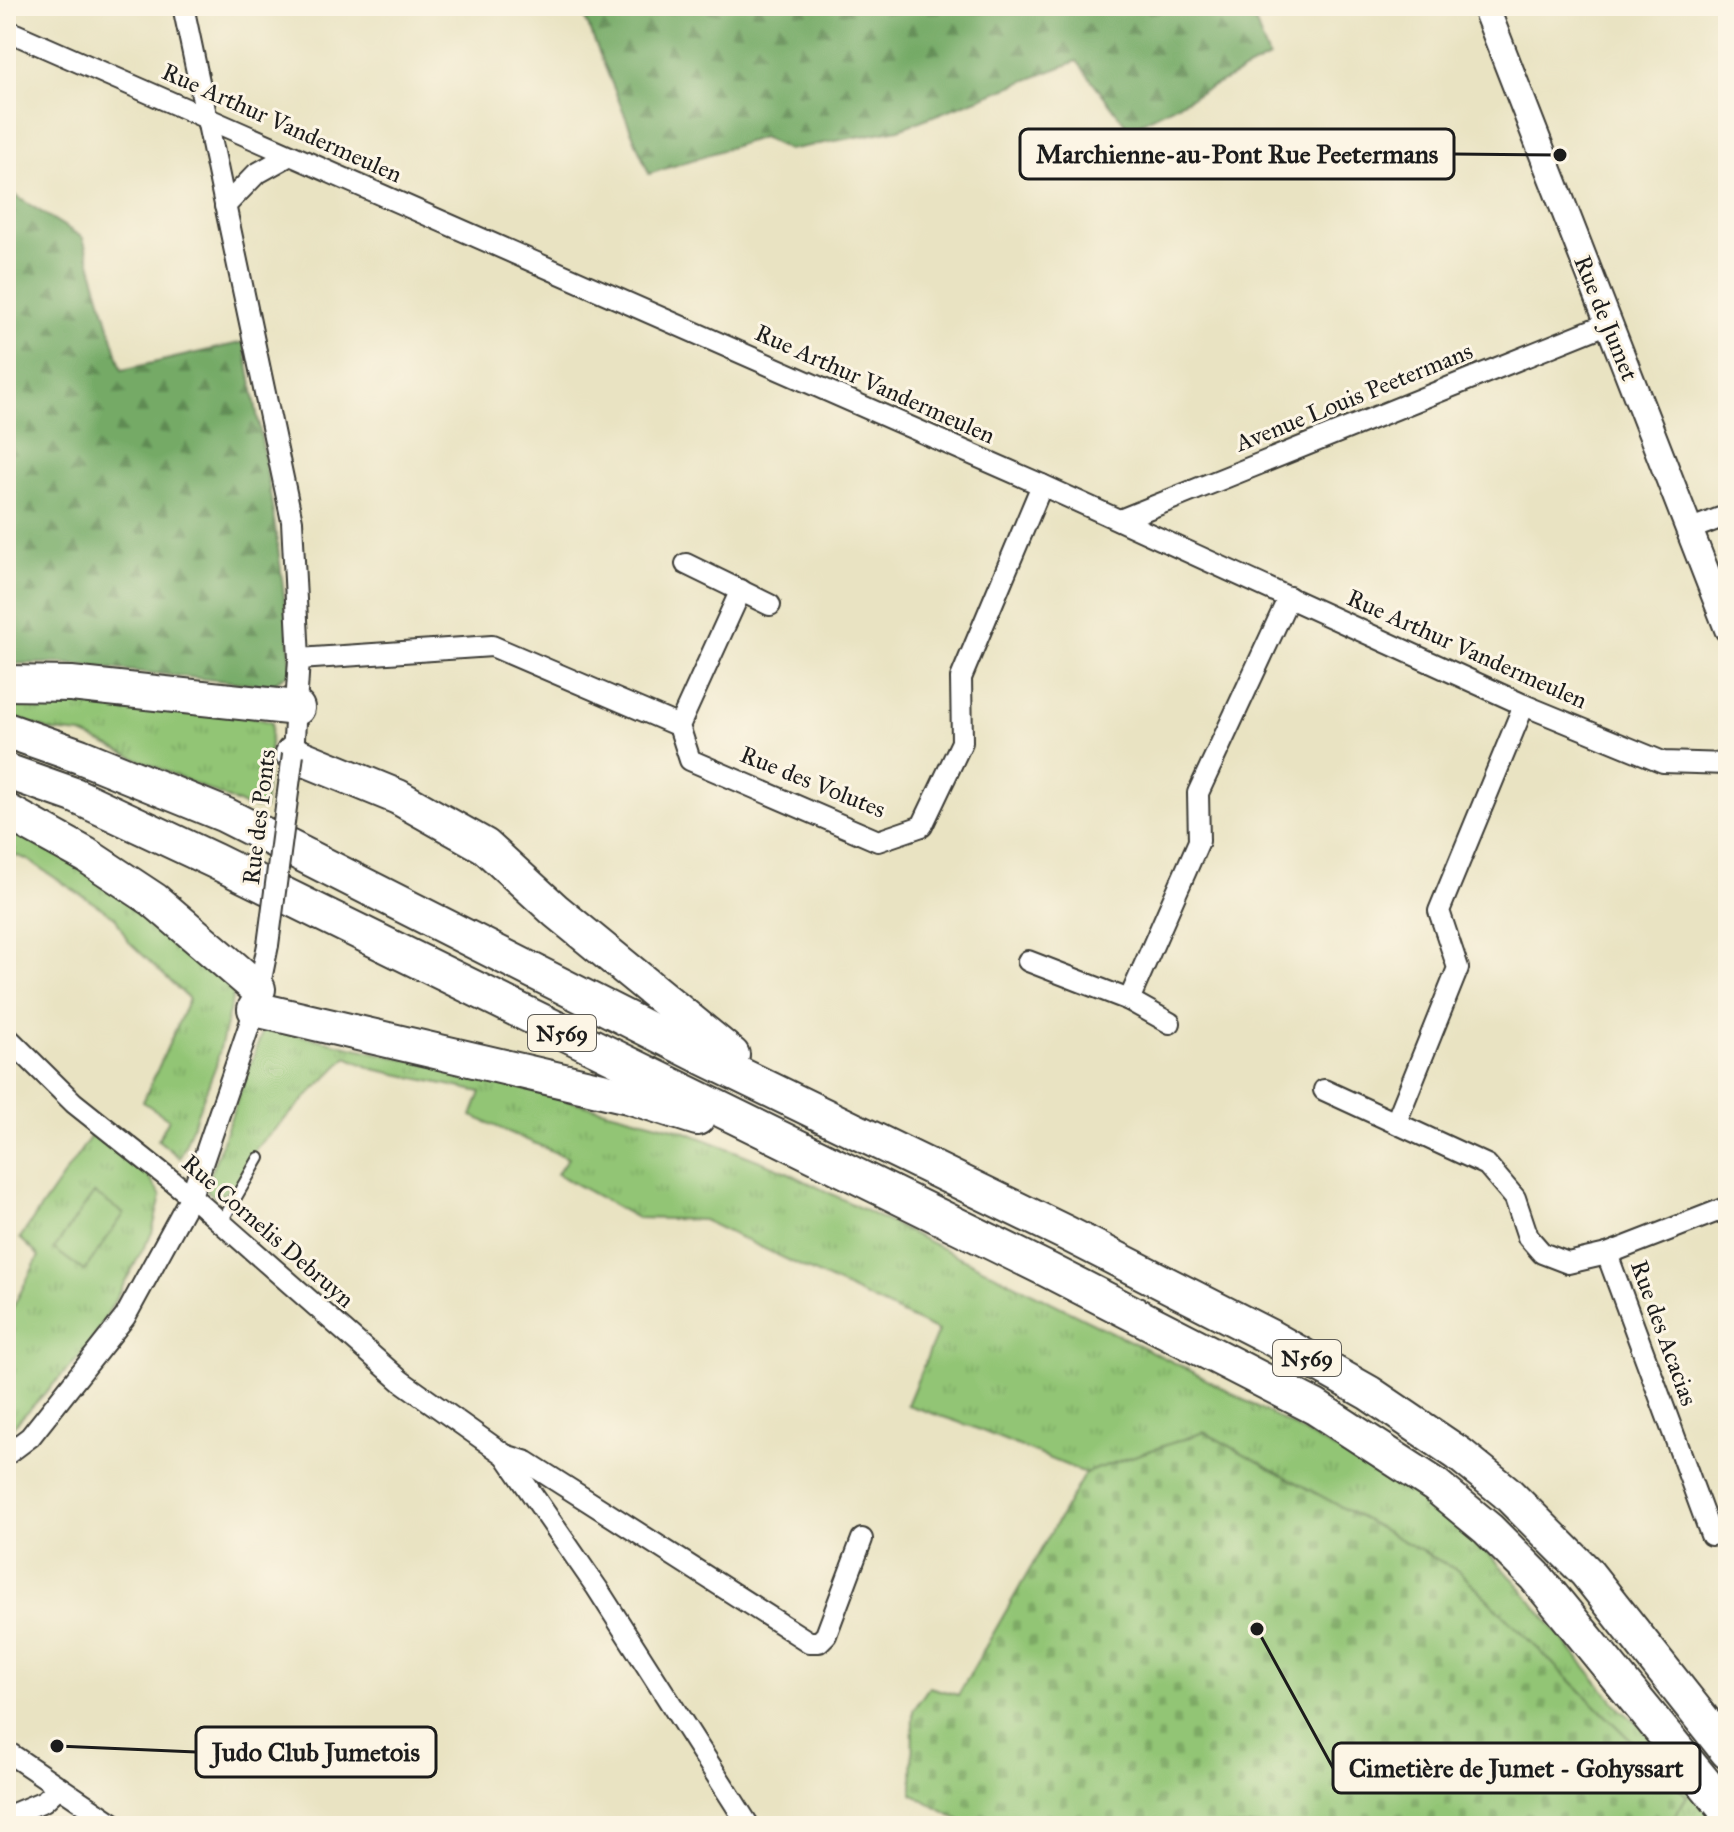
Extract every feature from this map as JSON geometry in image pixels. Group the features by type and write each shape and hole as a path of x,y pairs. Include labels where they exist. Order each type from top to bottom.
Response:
{"highway":[{"path":"6,683 71,684 297,708"},
{"name":"N569","path":"6,730 80,756 225,815 786,1097 1066,1233 1270,1337 1369,1393 1459,1454 1506,1492 1586,1572 1728,1752"},
{"path":"293,754 398,797 485,846 556,911 786,1097"},
{"name":"N569","path":"6,771 74,795 215,861 1048,1270 1315,1407 1435,1485 1488,1529 1535,1576 1728,1812"},
{"path":"6,811 86,855 154,900 256,999 628,1096 809,1154"}],"street":[{"name":"Rue des Ponts","path":"6,1455 30,1437 125,1317 191,1196 256,999 268,945 293,754 299,659 292,521 183,6"},
{"name":"Rue de Jumet","path":"1485,6 1728,629"},
{"name":"Rue Arthur Vandermeulen","path":"6,30 1042,485 1524,705 1663,762 1728,764"},
{"path":"225,206 256,174 290,155"},
{"name":"Avenue Louis Peetermans","path":"1120,520 1609,323"},
{"name":"Rue des Volutes","path":"679,726 690,760 878,841 922,826 962,742 961,678 1042,485"},
{"path":"1691,529 1728,515"},
{"path":"686,564 770,605"},
{"path":"299,659 492,646 679,726 741,590"},
{"path":"1129,1000 1199,841 1198,793 1289,597"},
{"path":"1396,1122 1458,968 1439,911 1524,705"},
{"path":"1028,961 1129,1000 1170,1023"},
{"name":"Rue Cornelis Debruyn","path":"9,1045 74,1103 191,1196 401,1381 505,1455 527,1462 809,1642 819,1642 826,1635 862,1539"},
{"path":"1324,1090 1487,1165 1515,1198 1528,1237 1542,1253 1568,1263 1607,1254"},
{"name":"Rue des Acacias","path":"1728,1207 1607,1254 1711,1535 1728,1529"},
{"name":"Rue Cornelis Debruyn","path":"505,1455 597,1588 749,1826"},
{"path":"6,1751 117,1826"},
{"path":"6,1817 44,1801 59,1787"}],"lane":[{"path":"221,1223 259,1158"}],"green space":[{"path":"580,6 1249,6 1269,58 1129,129 1077,61 899,129 788,150 762,137 649,174"},
{"path":"6,190 83,238 122,370 244,342 272,506 292,671 270,686 58,663 6,664"},
{"path":"6,688 238,712 272,723 264,809 245,806 81,734 53,731 6,715"},
{"path":"6,822 121,889 236,983 216,1065 180,1158 158,1140 169,1119 143,1102 189,999 128,941 115,917 26,859 6,852"},
{"path":"264,1027 456,1071 681,1130 783,1170 1187,1369 1411,1490 1469,1533 1515,1581 1620,1709 1640,1725 1727,1826 1669,1826 1687,1796 1460,1572 1204,1432 1085,1473 970,1426 907,1405 938,1331 703,1220 637,1218 557,1174 568,1158 472,1116 481,1092 373,1069 347,1057 256,1148 239,1185 216,1198 205,1189"},
{"path":"95,1130 146,1173 161,1196 152,1233 89,1347 6,1434 6,1321 39,1256 20,1238"},
{"path":"94,1193 124,1214 84,1271 54,1249"},
{"path":"1204,1432 1460,1572 1687,1796 1669,1826 970,1826 912,1794 913,1710 929,1687 958,1695 1085,1473"}],"place":[{"name":"Marchienne-au-Pont Rue Peetermans","path":"1560,155"},
{"name":"Cimetière de Jumet - Gohyssart","path":"1257,1629"},
{"name":"Judo Club Jumetois","path":"57,1746"}]}
